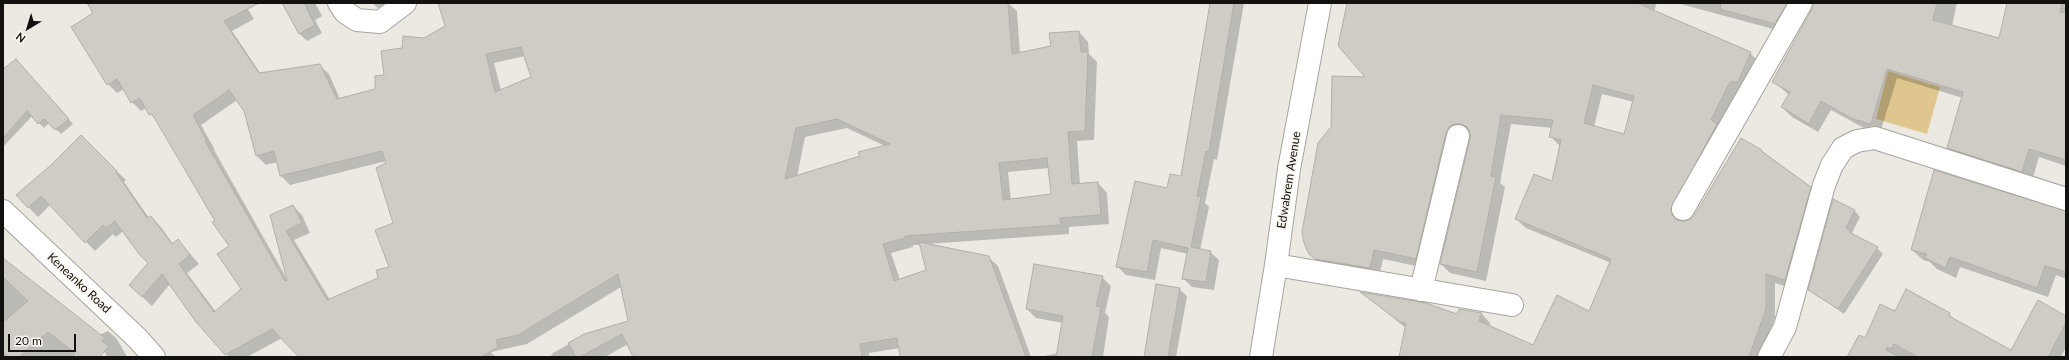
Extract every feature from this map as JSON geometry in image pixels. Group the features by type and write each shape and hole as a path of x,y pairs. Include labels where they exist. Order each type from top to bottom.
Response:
{"street":[{"path":"339,3 345,12 357,20 380,22 405,3"},
{"name":"Edwabrem Avenue","path":"1261,357 1276,265 1289,169 1320,3"},
{"path":"1683,209 1801,3"},
{"path":"1421,290 1458,136"},
{"path":"1769,357 1785,327 1824,185 1832,165 1843,148 1857,141 1875,138 2066,199"},
{"name":"Keneanko Road","path":"3,211 137,338 154,357"},
{"path":"1276,265 1512,305"}],"shaded area":[{"path":"1888,71 1940,87 1927,134 1876,119"}],"building":[{"path":"87,3 259,3 224,21 259,73 320,64 337,99 375,89 375,76 384,75 381,51 402,48 403,36 424,38 445,26 438,3 1008,3 1012,54 1051,46 1049,33 1079,31 1081,52 1088,52 1085,131 1068,132 1072,184 1098,182 1101,215 1060,218 1061,225 905,236 905,238 883,244 894,281 926,270 919,242 989,256 1026,357 900,357 897,338 860,344 862,357 633,357 622,334 580,357 576,357 568,343 584,334 628,321 618,274 518,335 496,340 498,347 481,357 299,357 272,329 225,355 196,322 162,274 142,297 129,285 148,263 139,254 115,221 106,228 103,225 85,243 41,196 28,208 16,195 51,165 81,135 117,171 116,172 147,218 151,216 172,244 178,239 190,255 179,264 214,312 241,289 217,254 229,246 212,222 215,221 152,114 149,115 140,98 131,103 117,79 107,85 71,27 93,13","holes":["521,47 531,77 495,92 486,54","229,90 244,111 256,156 274,151 280,176 382,151 386,163 376,168 393,223 375,230 389,267 376,270 378,278 327,300 286,231 302,223 293,205 270,215 287,280 285,281 205,141 206,140 193,115","837,119 890,144 858,152 860,156 785,179 796,128","1047,158 1051,194 1003,200 999,163"]},
{"path":"282,3 304,3 315,25 299,34"},
{"path":"1210,3 1234,3 1209,152 1206,151 1197,196 1201,197 1191,247 1211,251 1206,282 1182,279 1188,248 1153,240 1147,272 1116,267 1135,181 1167,188 1170,174 1181,176"},
{"path":"1347,3 1637,3 1751,52 1738,82 1730,82 1711,120 1717,124 1671,209 1672,215 1677,220 1689,220 1694,216 1741,138 1762,150 1761,151 1811,187 1785,280 1766,274 1766,309 1749,357 1399,357 1406,323 1400,322 1360,292 1426,303 1457,314 1459,309 1482,313 1479,321 1533,345 1557,295 1589,311 1611,259 1515,219 1534,174 1552,181 1561,140 1549,137 1553,120 1501,115 1491,176 1496,177 1477,272 1440,264 1470,139 1470,133 1467,127 1461,124 1454,124 1449,127 1446,133 1416,259 1374,250 1370,268 1315,259 1309,254 1304,243 1302,232 1318,143 1331,127 1332,76 1365,77 1338,46","holes":["1593,85 1634,96 1624,134 1584,123"]},
{"path":"1721,3 1787,3 1775,24 1720,9"},
{"path":"1813,3 1937,3 1933,20 1999,38 2007,3 2062,3 2060,12 2066,13 2066,160 2029,149 2022,172 1947,148 1963,92 1887,69 1871,124 1853,119 1821,101 1809,124 1781,107 1790,92 1772,82 1812,9"},
{"path":"16,59 69,119 55,130 44,119 38,124 27,111 3,138 3,69"},
{"path":"1934,170 2066,211 2066,272 2045,266 2037,288 1950,257 1945,268 1925,258 1927,254 1911,250"},
{"path":"1833,199 1855,210 1846,228 1850,230 1849,232 1878,247 1838,309 1808,290"},
{"path":"3,258 105,338 102,341 109,346 100,357 80,357 48,332 19,357 8,357 3,351 3,322 28,301 3,277"},
{"path":"1034,264 1103,276 1096,306 1101,307 1092,357 1056,357 1063,316 1026,309"},
{"path":"1156,284 1180,288 1168,357 1144,357"},
{"path":"1906,289 1950,313 1949,316 2011,350 2038,300 2066,316 2066,323 2048,357 1918,357 1894,344 1891,349 1887,347 1886,350 1900,357 1847,357 1859,335 1865,338 1880,304 1895,311"}]}
